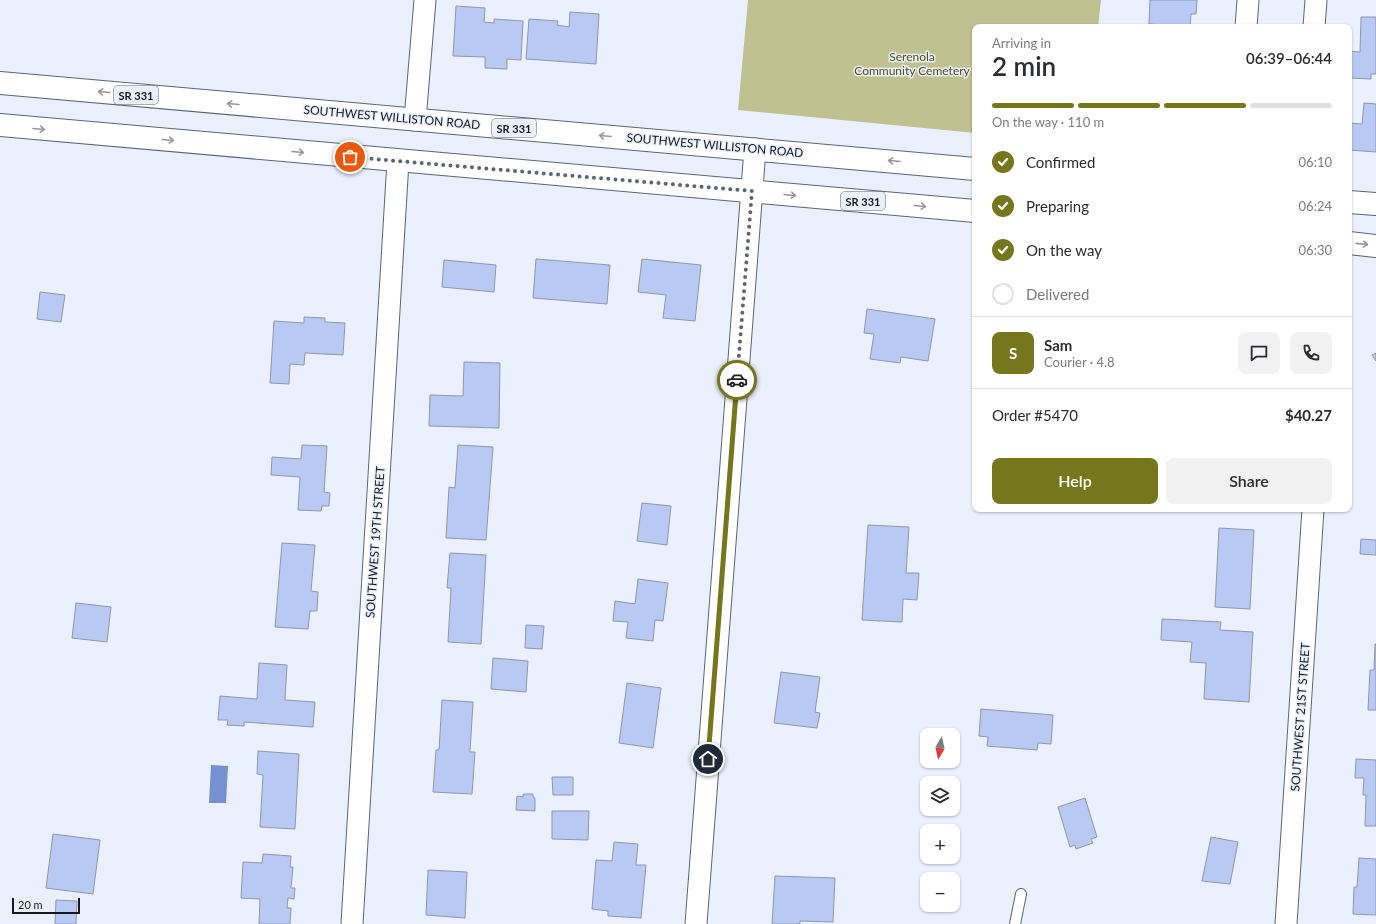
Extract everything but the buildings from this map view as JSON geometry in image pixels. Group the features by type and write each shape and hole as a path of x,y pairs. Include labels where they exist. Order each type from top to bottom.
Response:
{"highway":[{"name":"SOUTHWEST WILLISTON ROAD","path":"0,83 972,169"},
{"name":"SR 331","path":"0,125 972,211"},
{"path":"1352,202 1376,204"},
{"path":"1352,243 1376,246"}],"street":[{"path":"415,120 425,0"},
{"path":"1246,24 1248,0"},
{"path":"1314,24 1316,0"},
{"path":"696,924 755,149"},
{"name":"SOUTHWEST 19TH STREET","path":"352,924 398,161"},
{"name":"SOUTHWEST 21ST STREET","path":"1286,924 1313,512"}],"lane":[{"path":"1014,924 1021,894"}],"green space":[{"name":"Serenola Community Cemetery","path":"748,0 1101,0 1098,24 972,24 972,133 738,110"}],"water":[{"path":"211,765 228,766 226,803 209,803"}],"way so far":[{"path":"350,157 752,191 737,380"}],"route":[{"path":"708,759 737,380"}]}
